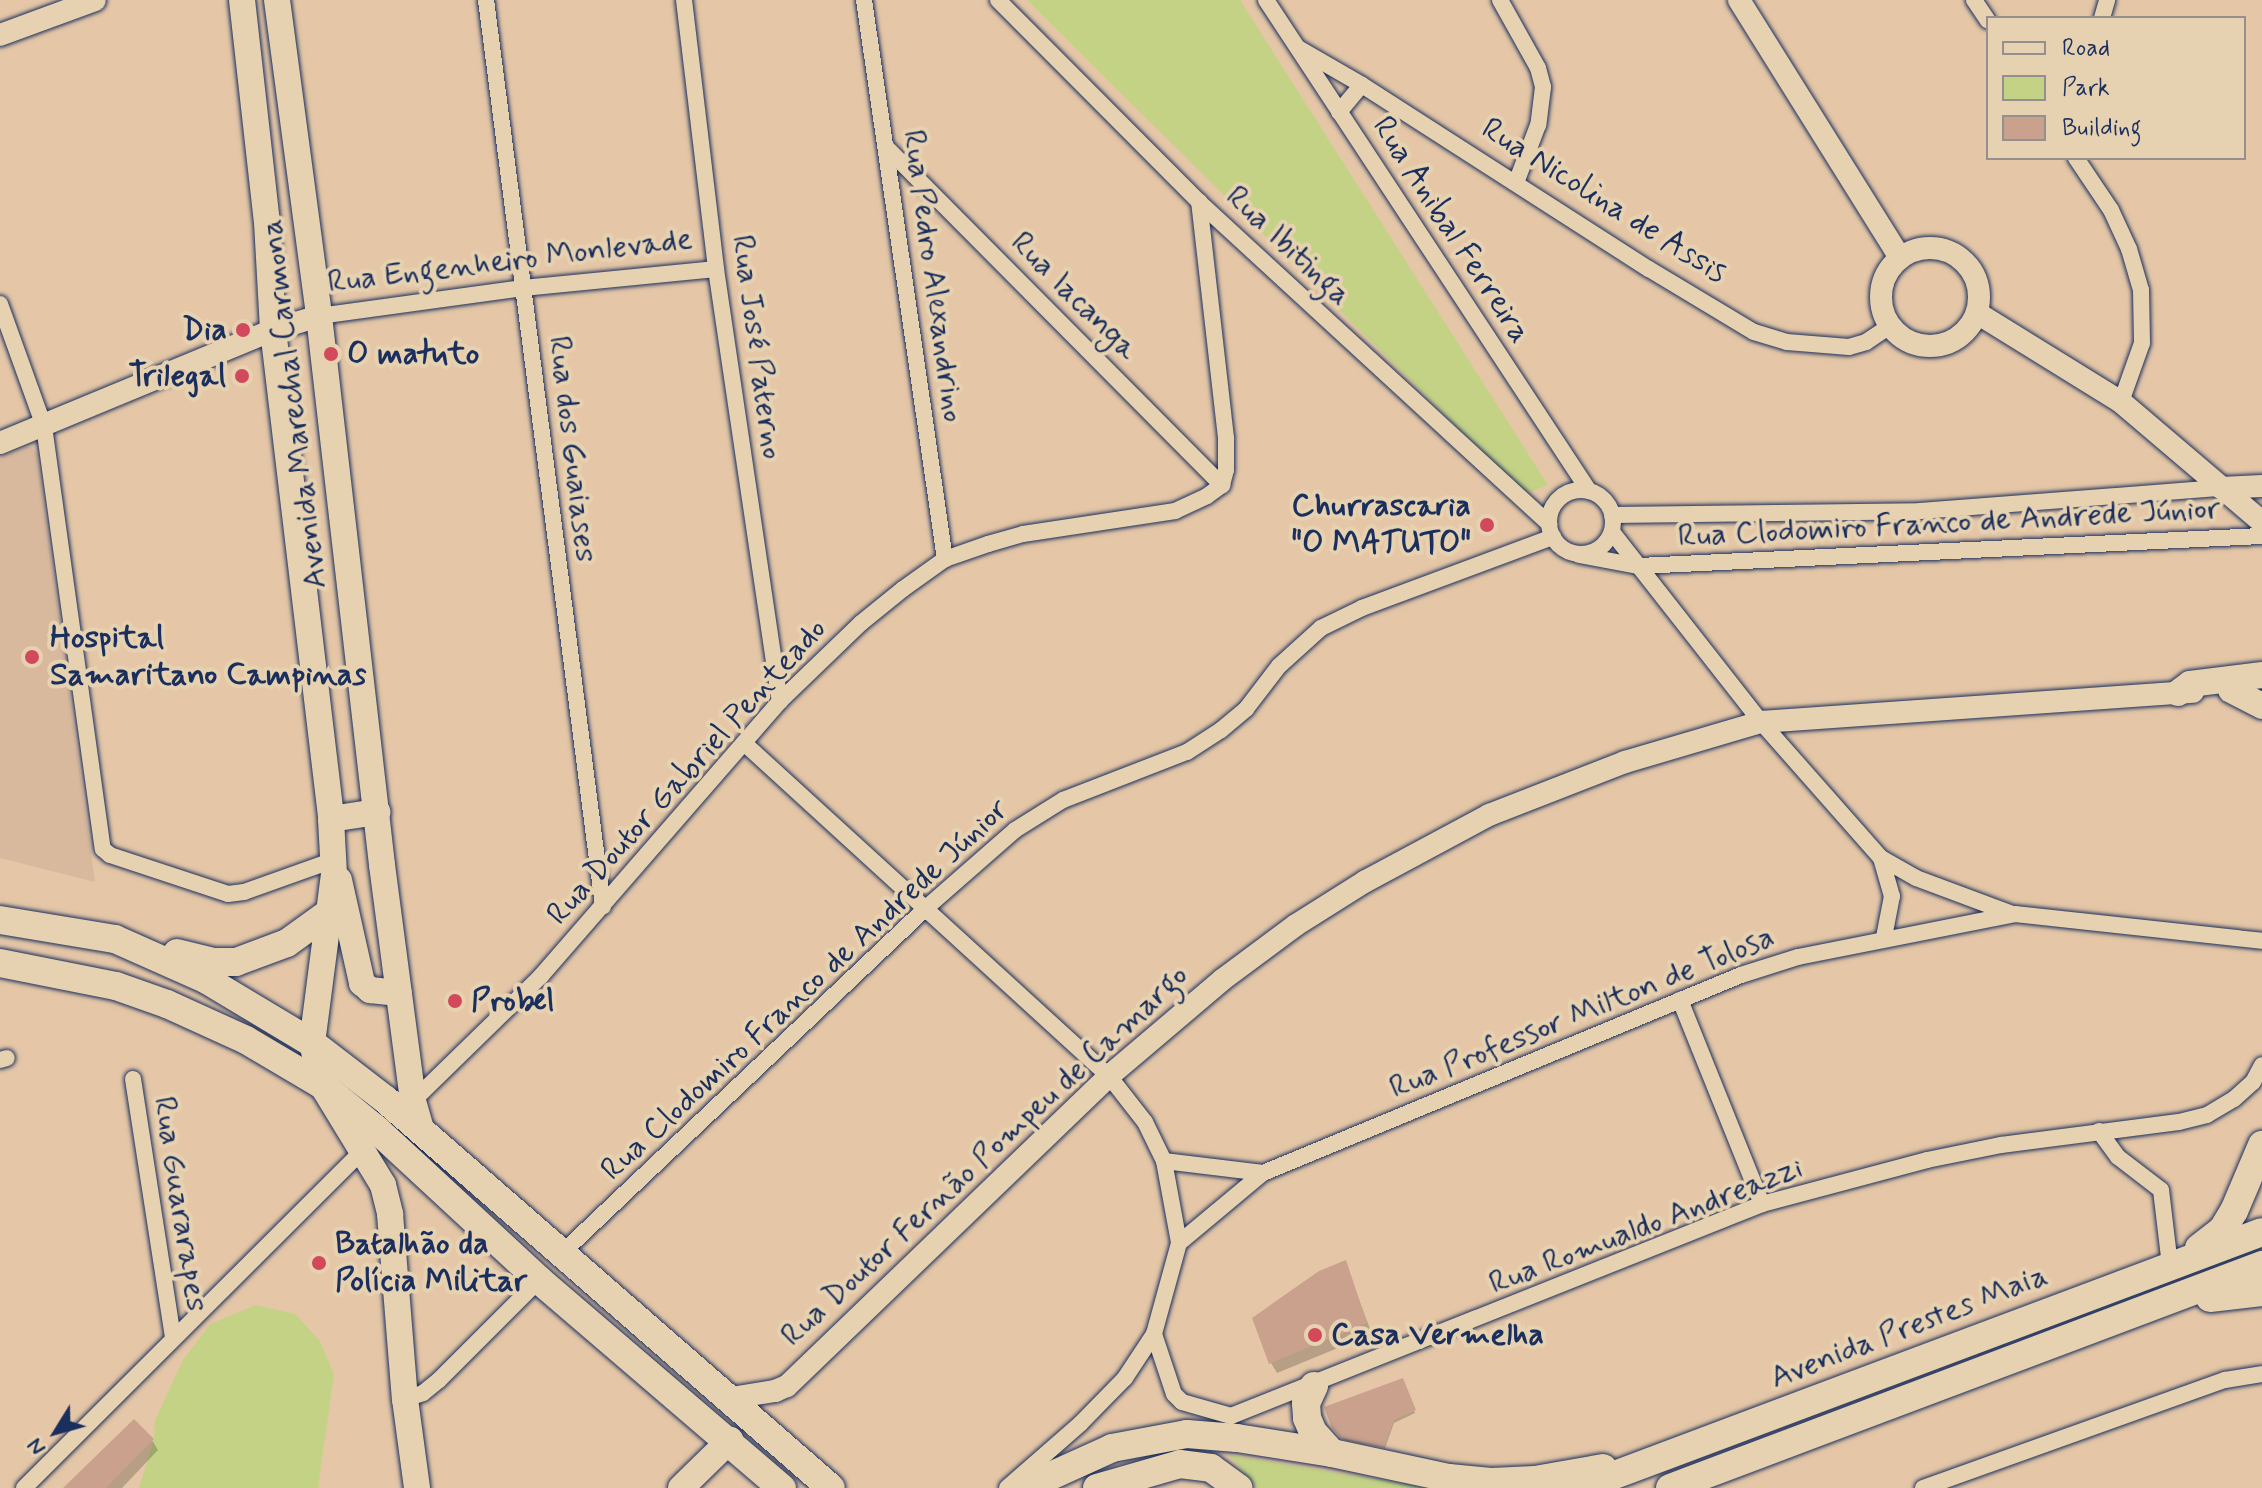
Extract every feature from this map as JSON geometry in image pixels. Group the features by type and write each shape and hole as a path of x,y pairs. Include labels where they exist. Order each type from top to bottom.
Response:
{"highway":[{"path":"115,939 133,936 213,962 236,962 287,943 330,912"},
{"path":"0,920 115,939 207,980 312,1043 422,1132 831,1488"},
{"path":"0,963 116,986 214,1024 322,1085 376,1129 539,1280 730,1440 782,1488"},
{"path":"2172,1264 2223,1229 2262,1145"},
{"name":"Avenida Prestes Maia","path":"1580,1488 2262,1232"},
{"name":"Avenida Prestes Maia","path":"1670,1488 1864,1418 2262,1265"},
{"path":"2093,1329 2149,1318 2211,1298 2262,1292"},
{"path":"1314,1386 1306,1403 1307,1418 1313,1432 1332,1453"},
{"path":"1715,1488 1864,1418"},
{"path":"1024,1488 1112,1448 1187,1434 1332,1453 1449,1478 1491,1482 1580,1473 1685,1448"},
{"path":"1097,1488 1180,1464 1211,1468 1239,1488"}],"main road":[{"name":"Avenida Marechal Carmona","path":"242,0 267,222 273,330 331,819 334,867 312,1043 322,1085 383,1185 390,1214 405,1399 417,1488"},
{"name":"Avenida Marechal Carmona","path":"277,0 319,316 399,993 413,1101 422,1132"},
{"path":"2178,693 2190,684 2262,675"},
{"path":"2231,690 2261,702"},
{"path":"331,819 377,812"},
{"path":"334,867 343,887 362,983 370,990 399,993"},
{"path":"681,1488 730,1440"}],"street":[{"path":"0,35 95,0"},
{"name":"Rua dos Guaiases","path":"486,0 603,906"},
{"name":"Rua José Paterno","path":"684,0 716,269 780,701"},
{"name":"Rua Pedro Alexandrino","path":"864,0 945,559"},
{"name":"Rua Ibitinga","path":"998,0 1199,202 1551,531"},
{"name":"Rua Anibal Ferreira","path":"1266,0 1589,491 1604,500 1612,524 1639,566 1761,722 1881,858 1916,878 2015,914"},
{"path":"1500,0 1538,68 1543,87 1538,125 1516,183"},
{"path":"1739,0 1900,258"},
{"path":"1974,0 1986,18"},
{"name":"Rua Nicolina de Assis","path":"1298,48 1362,85 1754,332 1798,344 1849,347 1866,342 1890,326"},
{"path":"1339,112 1362,85"},
{"name":"Rua Iacanga","path":"886,147 1222,485"},
{"path":"2077,160 2111,210 2129,249 2141,290 2142,343 2121,402"},
{"path":"1199,202 1226,438 1226,470 1222,485"},
{"path":"1920,248 1953,252 1976,276 1980,291 1977,313 1962,336 1948,344 1932,347 1916,345 1890,326 1883,311 1881,295 1884,279 1900,258 1920,248"},
{"name":"Rua Engenheiro Monlevade","path":"0,443 273,330 319,316 523,288 716,269"},
{"path":"0,304 44,426 103,849 110,855 228,894 334,867"},
{"path":"1977,313 2121,402 2262,522"},
{"name":"Rua Doutor Gabriel Penteado","path":"413,1101 541,976 780,701 861,623 945,559 1023,534 1175,511 1222,485"},
{"path":"2221,488 2262,486"},
{"name":"Rua Clodomiro Franco de Andrede Júnior","path":"1612,524 1920,511 2221,488"},
{"path":"1589,491 1569,492 1554,505 1551,531 1559,546 1579,555 1599,549 1612,524"},
{"name":"Rua Clodomiro Franco de Andrede Júnior","path":"562,1253 926,908 1015,830 1063,800 1187,752 1221,730 1246,709 1279,666 1321,628 1362,608 1551,531"},
{"name":"Rua Clodomiro Franco de Andrede Júnior","path":"1579,555 1639,566 2262,536"},
{"name":"Rua Doutor Fernão Pompeu de Camargo","path":"731,1398 787,1386 1109,1076 1222,980 1296,925 1429,844 1489,815 1612,767 1761,722 2231,690"},
{"path":"744,743 1109,1076 1145,1122 1164,1161 1179,1243 1154,1334 1116,1387 1080,1424 1007,1488"},
{"path":"1881,858 1892,896 1884,937"},
{"name":"Rua Professor Milton de Tolosa","path":"1179,1243 1263,1173 1741,975 1798,957 1884,937 2015,914 2262,941"},
{"path":"1680,1000 1762,1204"},
{"name":"Rua Romualdo Andreazzi","path":"1154,1334 1174,1394 1182,1402 1231,1416 1314,1386 1762,1204 1927,1160 2099,1131 2179,1122 2207,1115 2234,1099 2253,1082 2262,1065"},
{"name":"Rua Guararapes","path":"133,1079 173,1337"},
{"path":"2099,1131 2118,1157 2161,1190 2172,1264"},
{"path":"24,1488 363,1150"},
{"name":"Rua Professor Milton de Tolosa","path":"1164,1161 1263,1173"},
{"path":"405,1399 423,1393 439,1380 539,1280"},
{"path":"1923,1488 2225,1380 2262,1374"}],"shaded area":[{"name":"Hospital Samaritano Campinas","path":"32,447 37,454 95,882 0,858 0,457"}],"green space":[{"path":"1027,0 1240,0 1548,485 1525,494"},
{"path":"256,1305 295,1314 320,1341 334,1375 318,1488 139,1488 154,1439 155,1420 183,1360 210,1324"},
{"path":"1229,1455 1433,1488 1257,1488"}],"building":[{"path":"1346,1260 1367,1323 1269,1364 1252,1318 1319,1271"},
{"path":"1403,1378 1416,1410 1394,1420 1384,1447 1341,1438 1332,1428 1324,1407"},
{"path":"134,1419 154,1439 106,1488 63,1488"}],"place":[{"name":"Dia","path":"243,330"},
{"name":"O matuto","path":"331,354"},
{"name":"Trilegal","path":"242,376"},
{"name":"Churrascaria \"O MATUTO\"","path":"1487,525"},
{"name":"Hospital Samaritano Campinas","path":"32,657"},
{"name":"Probel","path":"455,1001"},
{"name":"Batalhão da Polícia Militar","path":"319,1263"},
{"name":"Casa Vermelha","path":"1315,1335"}]}
